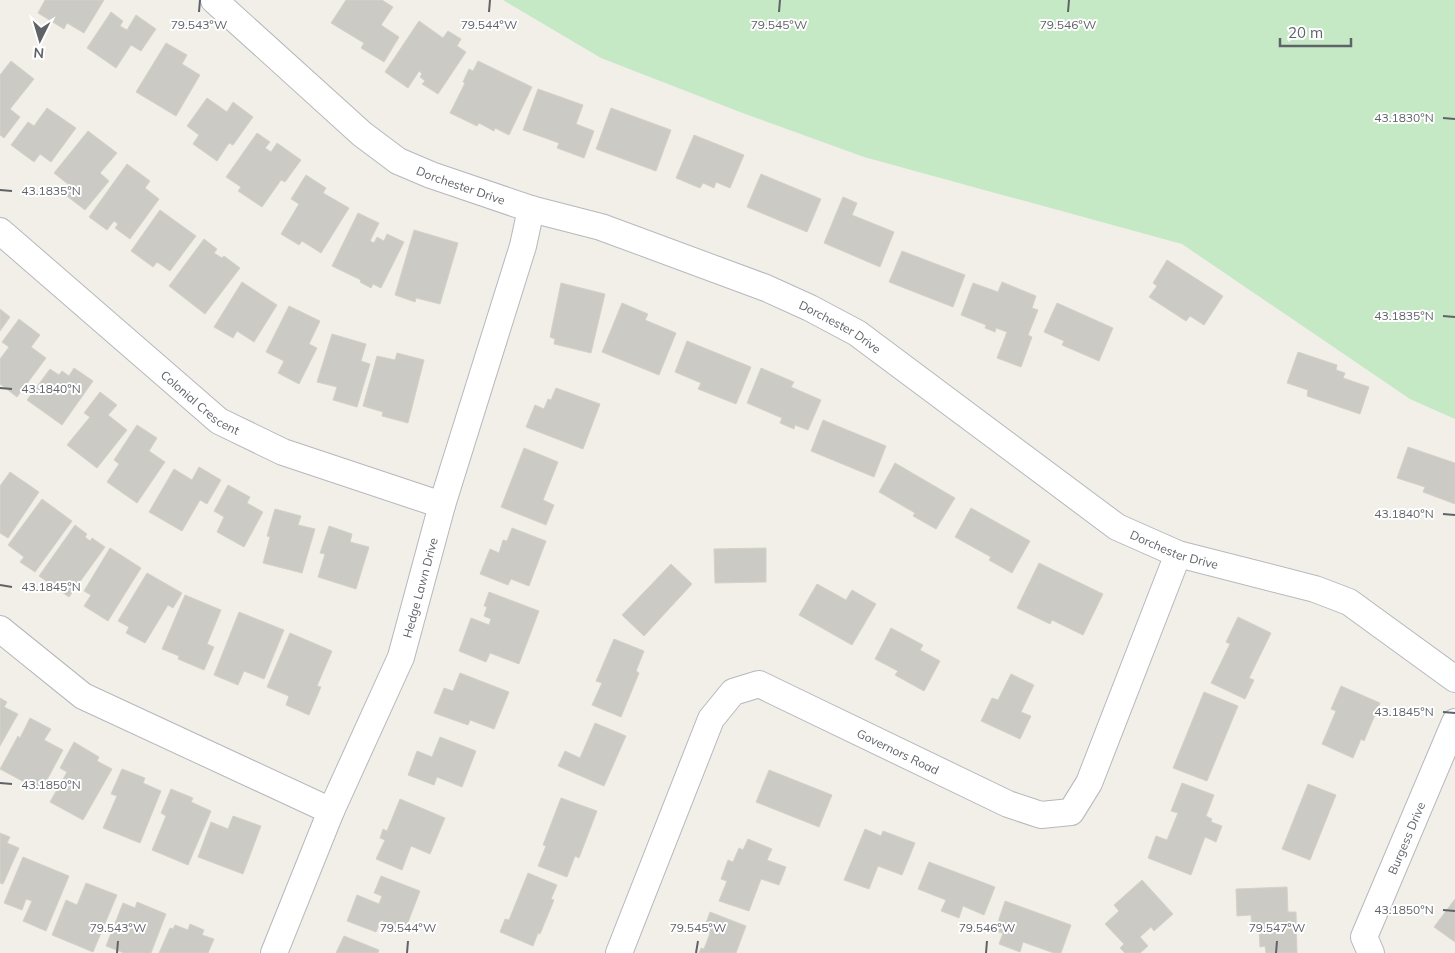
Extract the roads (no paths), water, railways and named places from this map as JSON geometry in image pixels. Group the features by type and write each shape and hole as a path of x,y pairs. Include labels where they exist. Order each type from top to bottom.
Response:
{"street":[{"name":"Dorchester Drive","path":"214,0 362,134 398,161 431,175 531,209 602,227 766,288 841,324 857,333 1117,527 1178,554 1315,589 1349,602 1455,679"},
{"name":"Hedge Lawn Drive","path":"274,953 331,811 401,657 442,505 523,246 531,209"},
{"name":"Colonial Crescent","path":"0,231 219,420 283,452 442,505"},
{"name":"Governors Road","path":"619,953 711,718 733,692 750,686 759,684 1008,804 1041,816 1070,812 1089,783 1178,554"},
{"path":"0,629 83,696 331,811"},
{"name":"Burgess Drive","path":"1371,953 1364,937 1455,722"}]}
